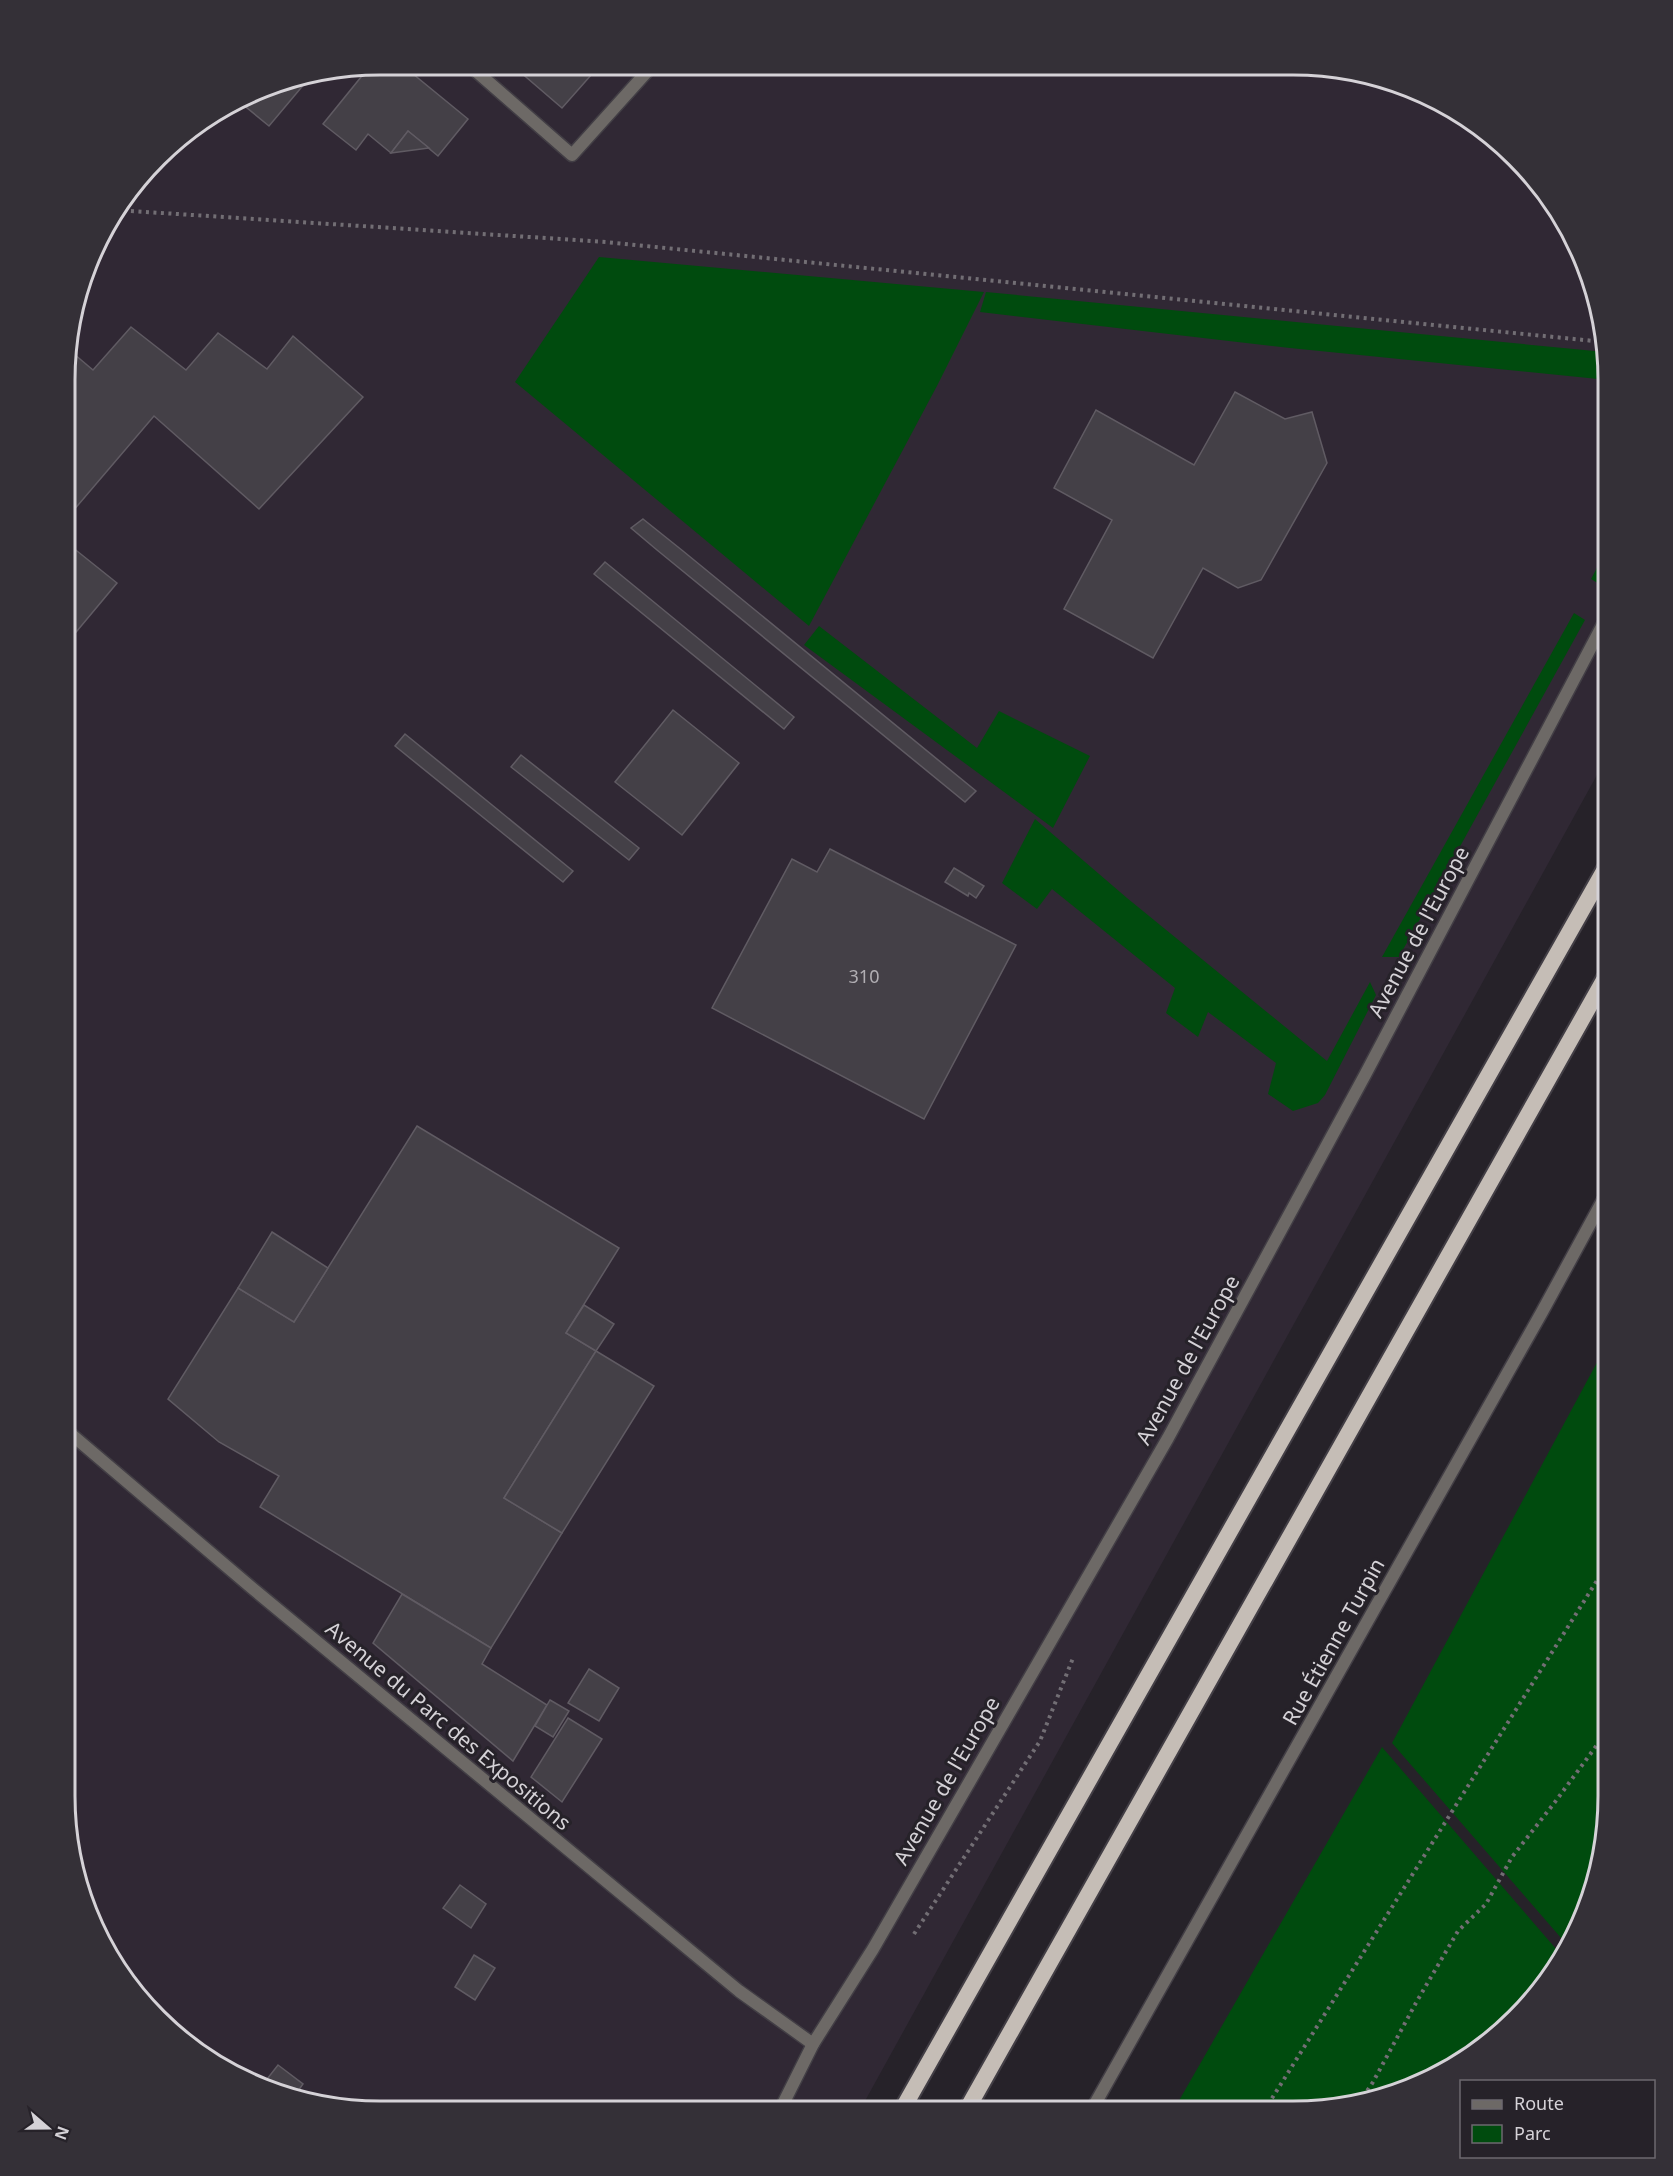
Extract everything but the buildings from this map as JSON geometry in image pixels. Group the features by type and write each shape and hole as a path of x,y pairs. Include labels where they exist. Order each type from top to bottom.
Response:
{"highway":[{"path":"907,2101 1598,882"},
{"path":"972,2101 1598,991"}],"street":[{"path":"480,75 572,155 644,75"},
{"name":"Avenue de l'Europe","path":"784,2101 813,2044 873,1949 1168,1438 1365,1075 1598,634"},
{"name":"Rue Étienne Turpin","path":"1097,2101 1598,1209"},
{"name":"Avenue du Parc des Expositions","path":"75,1438 261,1596 730,1984 813,2044"}],"path":[{"path":"126,211 606,242 1595,341"},
{"path":"1270,2101 1598,1579"},
{"path":"1366,2092 1458,1931 1486,1904 1512,1857 1598,1744"}],"shaded area":[{"path":"380,75 1293,75 1333,78 1372,85 1428,106 1479,138 1509,164 1535,194 1567,245 1588,301 1595,340 1598,380 1598,773 865,2101 380,2101 320,2095 263,2078 210,2050 164,2012 138,1982 106,1931 91,1894 81,1856 75,1796 75,380 78,340 85,301 106,245 138,194 164,164 194,138 245,106 282,91 320,81"}],"green space":[{"path":"599,257 984,292 938,384 809,626 515,382"},
{"path":"986,292 1596,351 1598,379 1290,348 980,312"},
{"path":"1598,566 1598,583 1591,579"},
{"path":"1574,613 1585,620 1399,957 1382,957"},
{"path":"819,626 977,748 999,711 1090,756 1053,828 804,645"},
{"path":"1035,819 1127,898 1327,1061 1370,982 1376,995 1325,1095 1318,1103 1293,1111 1268,1094 1276,1063 1208,1012 1198,1037 1166,1013 1175,988 1052,889 1037,909 1002,883"},
{"path":"1598,1361 1597,1816 1588,1875 1575,1913 1562,1939 1392,1743"},
{"path":"1382,1747 1557,1950 1535,1982 1509,2012 1463,2050 1410,2078 1372,2091 1313,2100 1179,2101"}]}
